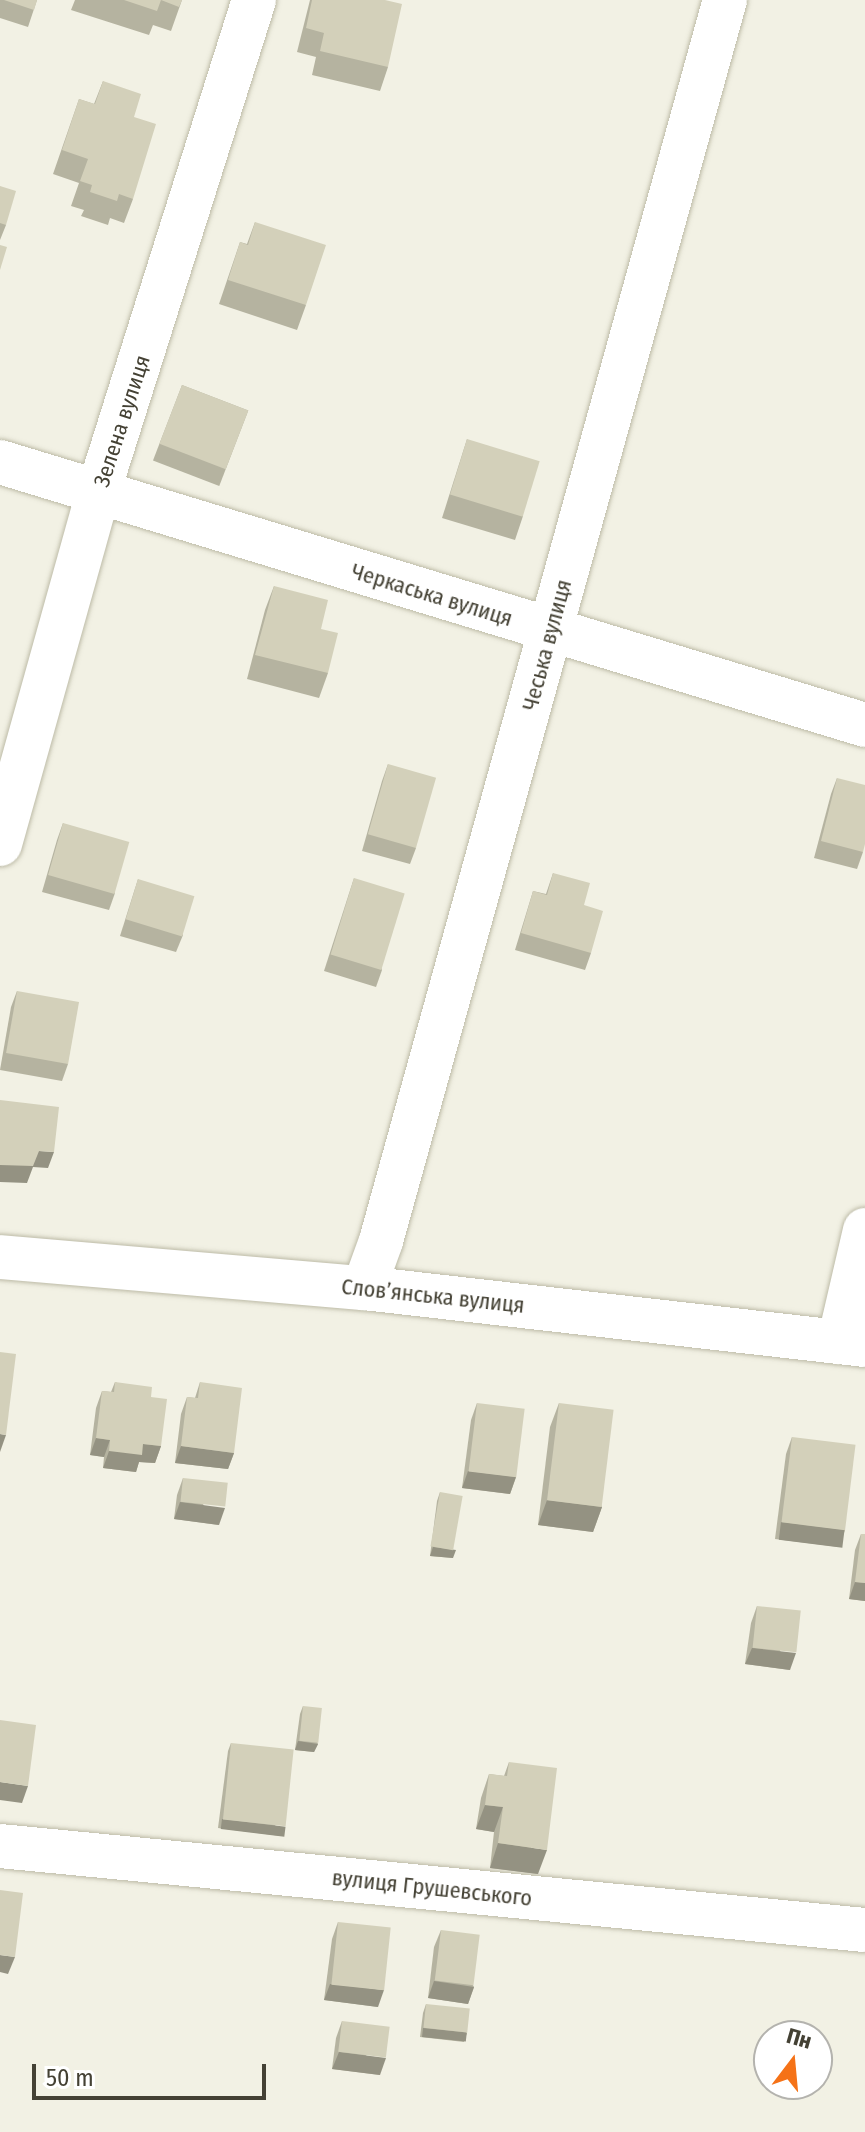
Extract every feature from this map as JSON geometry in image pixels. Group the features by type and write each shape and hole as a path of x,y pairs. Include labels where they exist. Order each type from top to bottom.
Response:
{"street":[{"name":"Зелена вулиця","path":"0,844 98,493 254,0"},
{"name":"Чеська вулиця","path":"364,1288 386,1226 725,0"},
{"name":"Черкаська вулиця","path":"0,462 865,725"},
{"path":"852,1343 865,1230"},
{"name":"Словʼянська вулиця","path":"0,1257 364,1288 852,1343"},
{"name":"вулиця Грушевського","path":"0,1846 865,1930"}],"building":[{"path":"4,0 37,0 34,10"},
{"path":"124,0 161,0 157,11"},
{"path":"161,0 182,0 179,7"},
{"path":"312,0 385,0 402,4 388,67 320,51 324,33 306,28"},
{"path":"103,81 141,94 134,117 156,124 133,199 119,194 117,201 90,192 92,185 80,181 88,159 62,150 79,99 95,104"},
{"path":"0,186 16,191 6,225 0,223"},
{"path":"255,222 326,245 306,305 228,280 240,242 248,245"},
{"path":"0,245 7,247 0,270"},
{"path":"182,385 248,410 226,469 159,444"},
{"path":"467,439 540,461 523,517 450,494"},
{"path":"274,586 328,600 321,629 338,633 328,673 255,655"},
{"path":"388,764 436,778 416,848 368,834"},
{"path":"837,778 865,785 863,852 821,841"},
{"path":"63,823 129,842 114,894 48,875"},
{"path":"553,873 590,883 584,905 603,911 591,953 521,933 533,891 547,895"},
{"path":"354,878 405,893 381,970 331,955"},
{"path":"138,879 194,896 182,936 126,919"},
{"path":"17,991 79,1002 68,1064 6,1053"},
{"path":"0,1100 59,1107 54,1152 39,1151 33,1166 0,1165"},
{"path":"0,1352 16,1354 6,1435 0,1434"},
{"path":"115,1382 152,1387 151,1397 167,1399 161,1446 143,1444 142,1455 109,1451 110,1440 96,1438 102,1391 114,1392"},
{"path":"200,1382 242,1388 234,1453 181,1446 187,1397 198,1398"},
{"path":"477,1403 525,1409 516,1477 469,1471"},
{"path":"559,1403 614,1410 602,1507 547,1500"},
{"path":"792,1437 856,1445 845,1530 782,1522"},
{"path":"183,1478 228,1483 225,1507 180,1502"},
{"path":"440,1492 463,1496 453,1550 430,1546"},
{"path":"861,1534 865,1534 865,1583 855,1582"},
{"path":"757,1606 801,1611 796,1652 753,1648"},
{"path":"303,1706 322,1708 318,1743 299,1741"},
{"path":"0,1720 36,1725 28,1786 0,1782"},
{"path":"231,1743 294,1750 286,1826 223,1820"},
{"path":"509,1762 557,1768 547,1850 498,1843 503,1807 485,1805 489,1774 507,1776"},
{"path":"0,1890 23,1893 15,1957 0,1955"},
{"path":"338,1922 391,1928 384,1990 331,1985"},
{"path":"441,1930 480,1935 473,1985 435,1981"},
{"path":"426,2004 470,2009 467,2032 423,2028"},
{"path":"342,2021 390,2027 386,2058 338,2052"}]}
